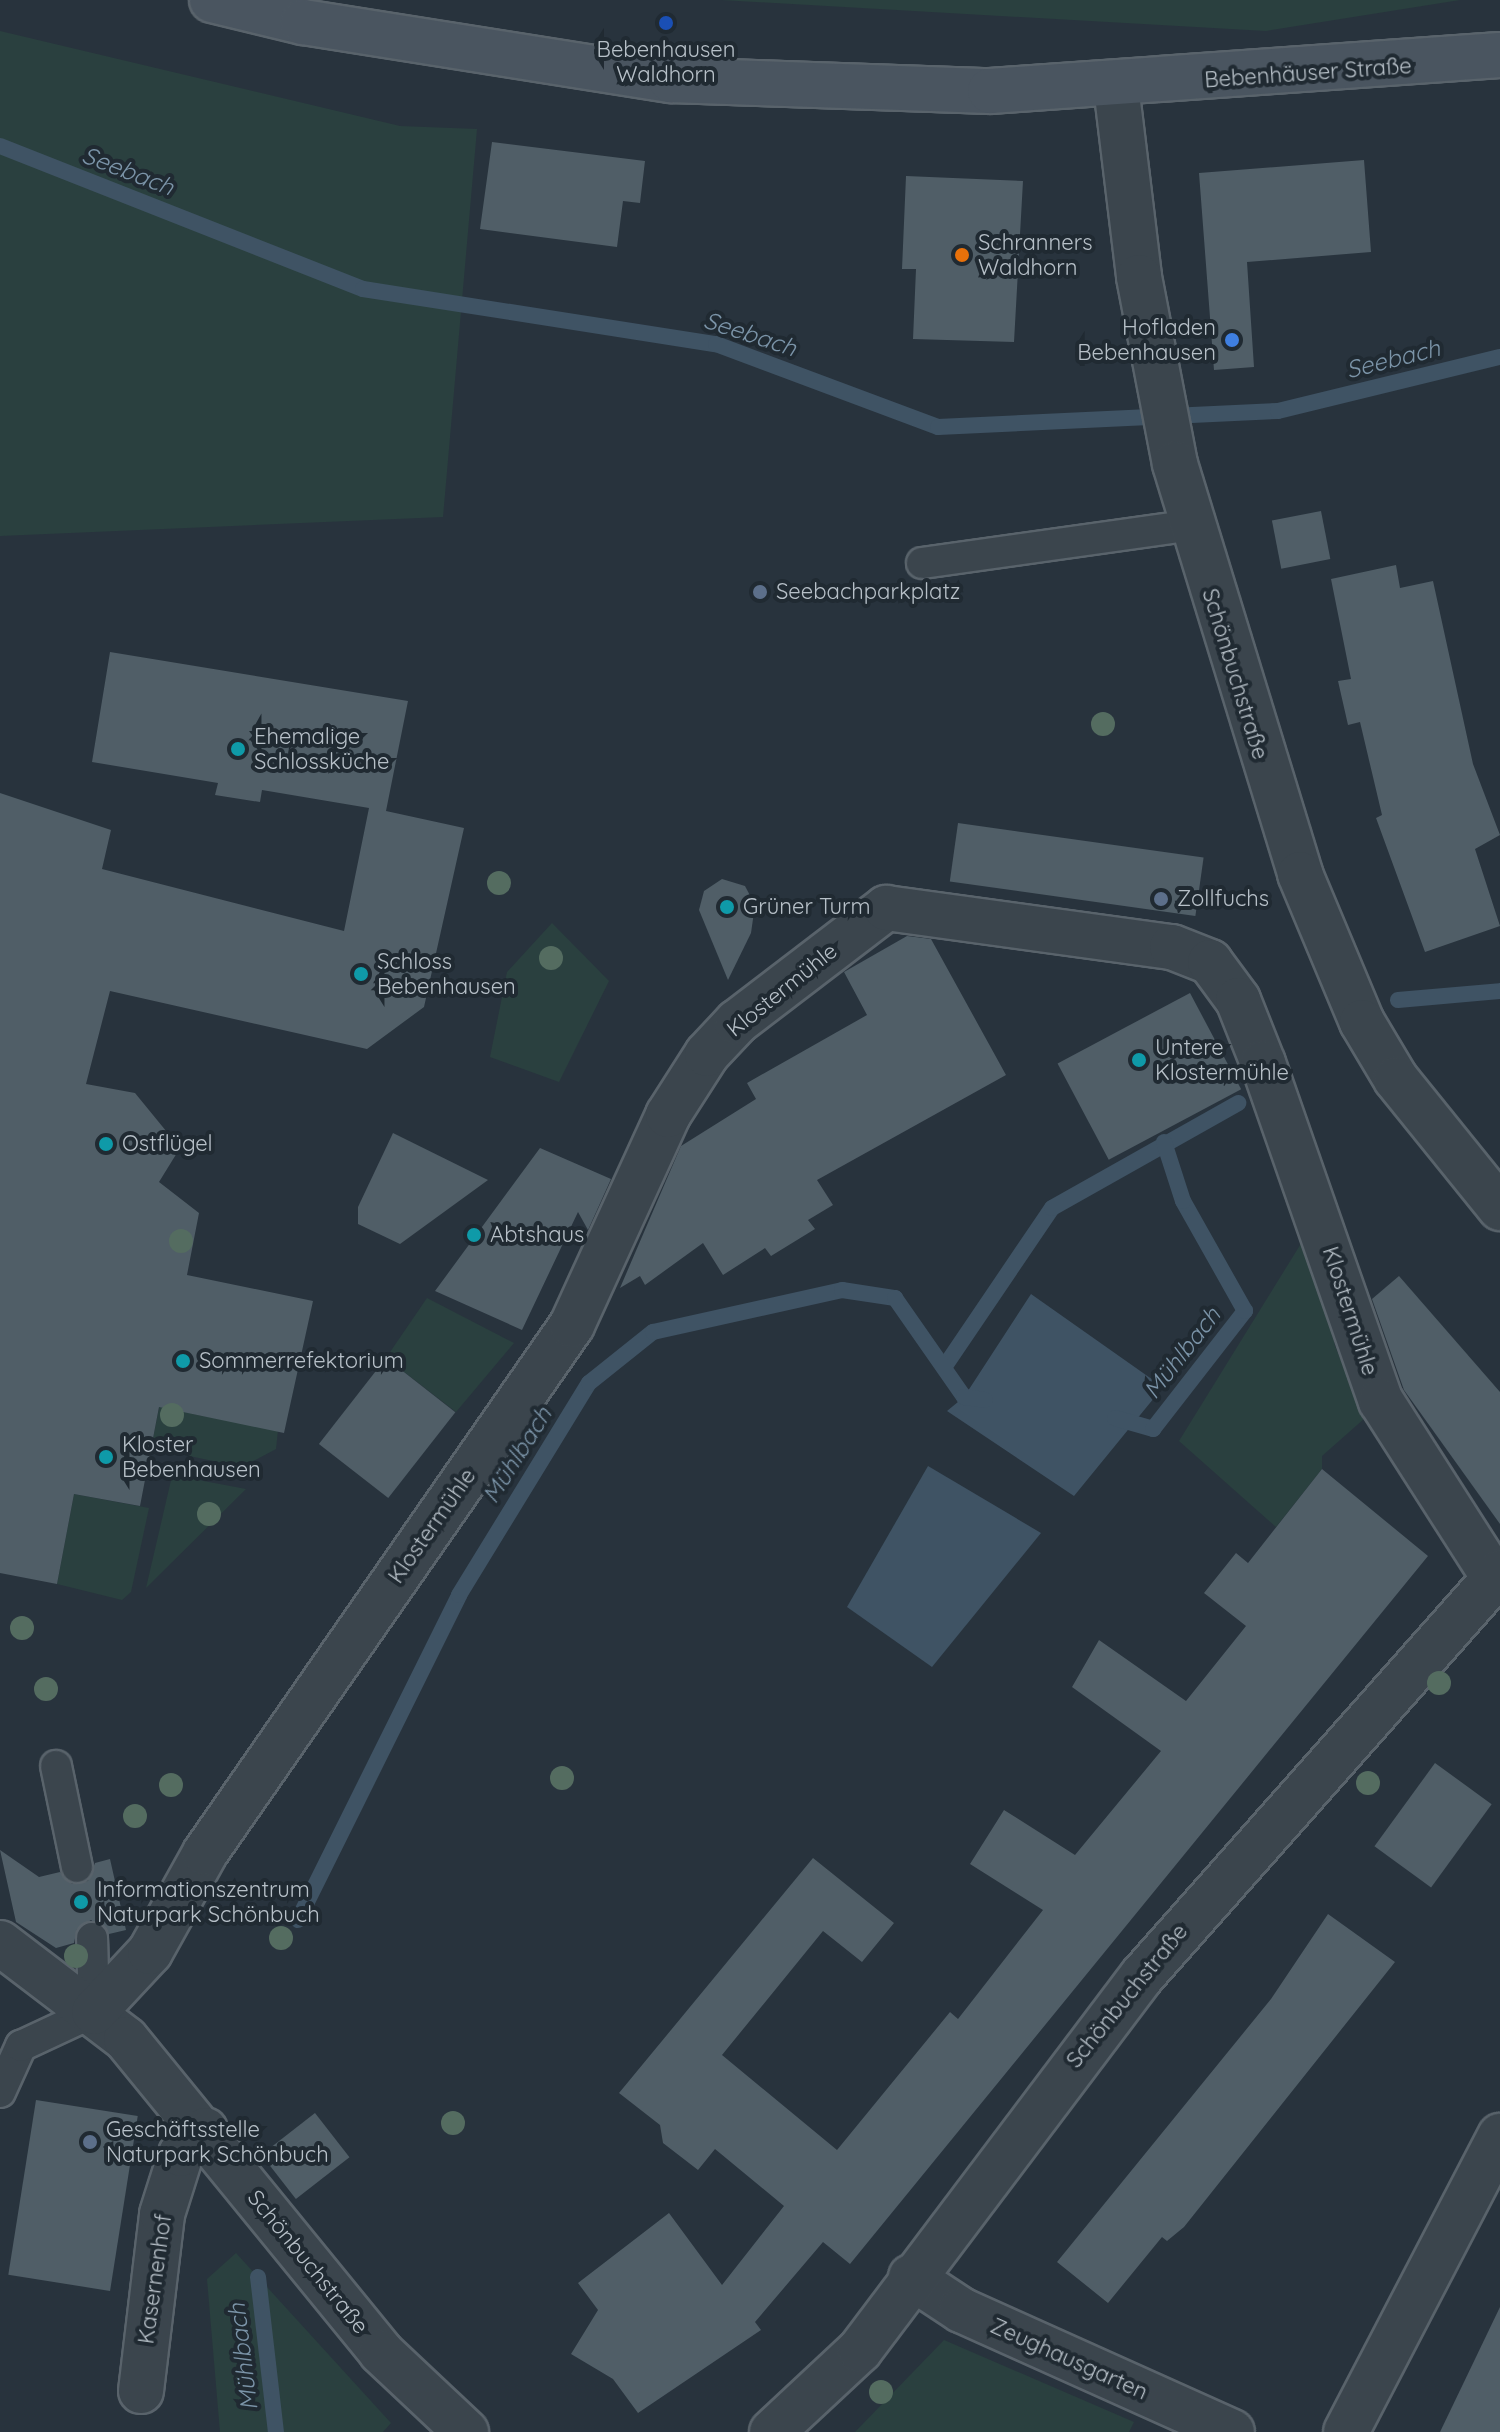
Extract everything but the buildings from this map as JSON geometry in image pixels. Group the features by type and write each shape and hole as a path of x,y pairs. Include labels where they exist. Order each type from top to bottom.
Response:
{"main road":[{"name":"Bebenhäuser Straße","path":"212,0 318,24 671,80 990,91 1116,86 1500,55"}],"street":[{"name":"Schönbuchstraße","path":"1116,86 1156,373 1175,464 1275,802 1355,1008 1396,1079 1500,1208"},
{"name":"Klostermühle","path":"94,2012 150,1952 205,1853 572,1325 692,1075 737,1022 886,908 1172,947 1210,962 1238,1000 1269,1078 1381,1401 1497,1575"},
{"name":"Schönbuchstraße","path":"772,2432 860,2350 911,2277 1142,1976 1497,1575"},
{"name":"Schönbuchstraße","path":"0,1943 94,2012 205,2130 381,2352 466,2432"},
{"name":"Kasernenhof","path":"141,2391 162,2214 181,2154 205,2130"},
{"path":"1346,2432 1500,2136"},
{"name":"Zeughausgarten","path":"911,2277 961,2310 1232,2432"}],"lane":[{"path":"922,563 1191,525"},
{"path":"56,1766 77,1867"},
{"path":"0,2092 21,2046 94,2012 92,1938"}],"green space":[{"path":"721,0 1460,0 1266,31"},
{"path":"0,31 400,126 477,129 443,517 0,536"},
{"path":"552,923 609,981 559,1082 490,1057 507,972"},
{"path":"1310,1229 1335,1346 1365,1418 1322,1456 1322,1469 1276,1527 1179,1441"},
{"path":"427,1298 514,1343 456,1412 386,1358"},
{"path":"161,1398 195,1404 193,1414 278,1430 276,1449 242,1467 151,1448"},
{"path":"172,1476 246,1489 146,1588"},
{"path":"74,1494 149,1508 131,1592 122,1600 57,1584"},
{"path":"236,2253 391,2423 383,2432 220,2432 207,2279"},
{"path":"944,2340 1134,2422 1129,2432 855,2432"}],"water":[{"path":"1031,1294 1163,1387 1074,1496 947,1411 964,1397"},
{"path":"928,1466 1041,1533 932,1667 847,1607"}],"waterway":[{"name":"Seebach","path":"0,146 363,289 716,344 938,427 1278,411 1500,357"},
{"name":"Mühlbach","path":"1398,1000 1500,991"},
{"name":"Mühlbach","path":"947,1363 1052,1208 1238,1103"},
{"name":"Mühlbach","path":"1115,1418 1153,1429 1245,1311 1183,1201 1164,1142"},
{"name":"Mühlbach","path":"298,1920 459,1595 589,1383 653,1332 842,1290 895,1298 964,1397 985,1400"},
{"name":"Mühlbach","path":"258,2277 276,2432"}],"place":[{"name":"Bebenhausen Waldhorn","path":"666,23"},
{"name":"Schranners Waldhorn","path":"962,255"},
{"name":"Hofladen Bebenhausen","path":"1232,340"},
{"name":"Seebachparkplatz","path":"760,592"},
{"name":"Ehemalige Schlossküche","path":"238,749"},
{"name":"Zollfuchs","path":"1161,899"},
{"name":"Grüner Turm","path":"727,907"},
{"name":"Schloss Bebenhausen","path":"361,974"},
{"name":"Untere Klostermühle","path":"1139,1060"},
{"name":"Ostflügel","path":"106,1144"},
{"name":"Abtshaus","path":"474,1235"},
{"name":"Sommerrefektorium","path":"183,1361"},
{"name":"Kloster Bebenhausen","path":"106,1457"},
{"name":"Informationszentrum Naturpark Schönbuch","path":"81,1902"},
{"name":"Geschäftsstelle Naturpark Schönbuch","path":"90,2142"}]}
